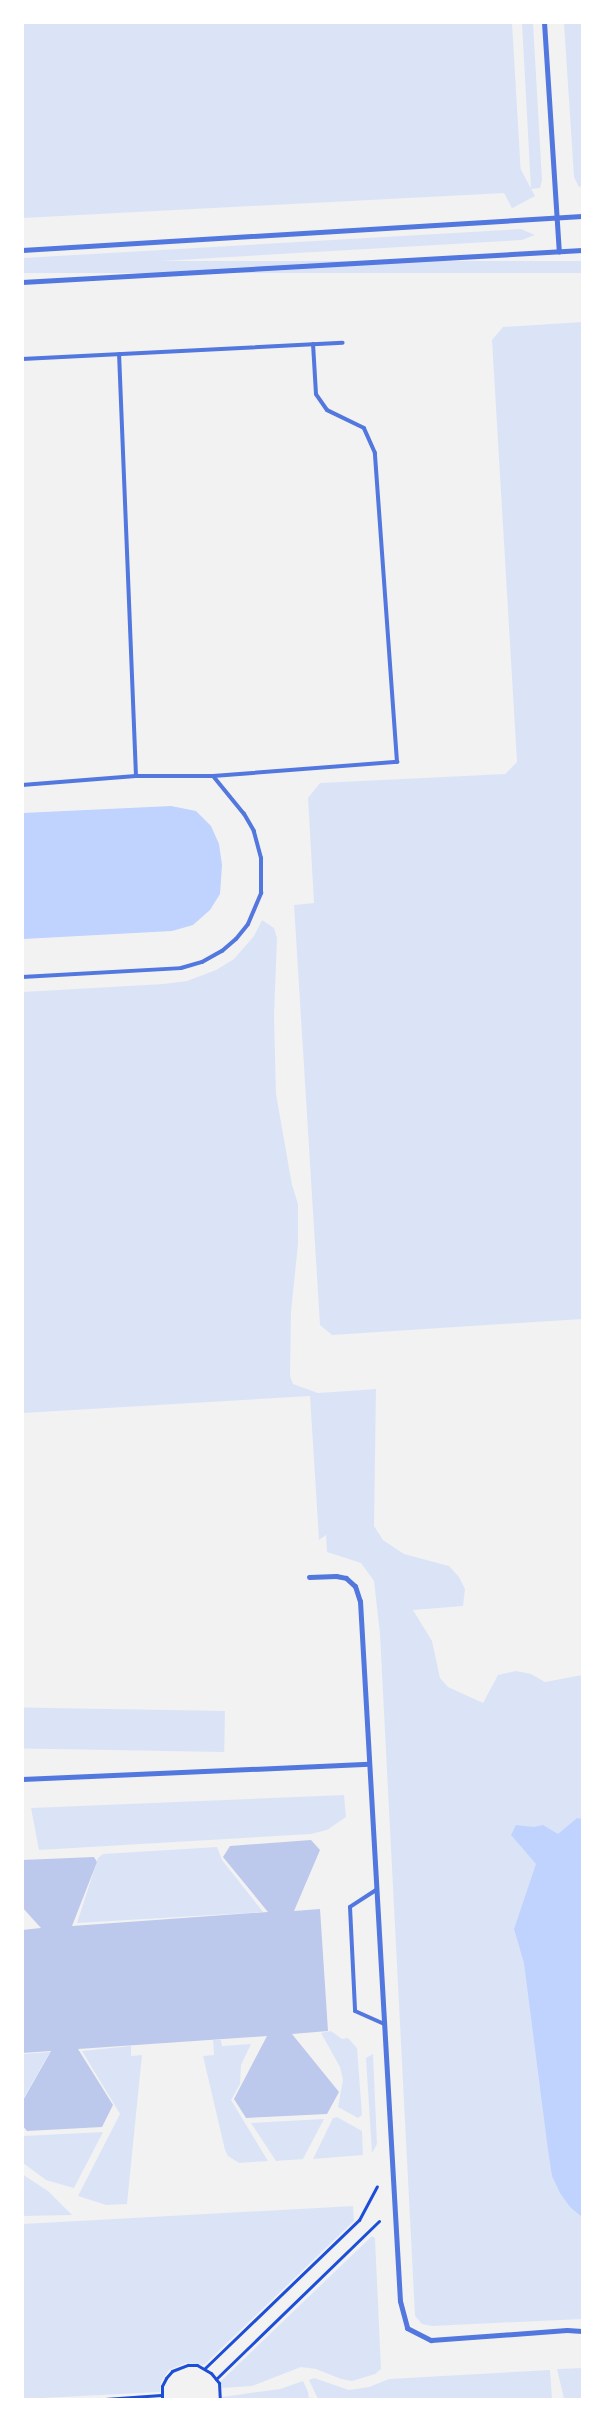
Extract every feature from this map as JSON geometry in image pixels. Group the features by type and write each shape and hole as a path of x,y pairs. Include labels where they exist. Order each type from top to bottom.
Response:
{"street":[{"path":"544,22 559,252"},
{"path":"22,250 582,216"},
{"path":"22,282 582,250"},
{"path":"309,1577 336,1576 346,1578 355,1586 360,1601 400,2301 407,2328 431,2340 567,2330 582,2331"},
{"path":"22,1779 369,1764"}],"lane":[{"path":"22,359 343,343"},
{"path":"22,785 136,776 213,776 397,762 374,453 364,428 327,410 316,394 313,344"},
{"path":"119,354 136,776"},
{"path":"22,977 181,968 202,962 222,951 236,939 248,924 261,893 261,858 254,831 244,814 213,776"},
{"path":"376,1890 350,1908 355,2011 384,2024"}],"path":[{"path":"205,2368 359,2220 377,2186"},
{"path":"216,2379 379,2221"},
{"path":"162,2400 161,2395 166,2378 172,2371 188,2364 205,2368 216,2379 220,2388 220,2400"},
{"path":"90,2400 161,2395"}],"shaded area":[{"path":"23,22 512,23 522,192 23,218"},
{"path":"413,22 442,22 535,196 512,208"},
{"path":"522,23 533,23 542,180 540,188 531,189"},
{"path":"564,23 582,23 582,186 579,187 574,177"},
{"path":"521,229 535,235 522,240 23,269 23,258"},
{"path":"22,261 582,261 582,273 22,273"},
{"path":"582,322 582,1319 332,1335 320,1325 294,905 314,903 308,798 320,783 505,774 517,762 492,340 503,327"},
{"path":"262,920 274,928 277,938 274,1016 276,1094 292,1185 298,1204 298,1244 291,1312 290,1376 293,1384 318,1393 376,1389 374,1526 383,1540 404,1554 449,1566 459,1577 465,1589 463,1606 413,1610 432,1641 440,1678 448,1687 483,1703 498,1675 516,1671 531,1674 545,1682 582,1675 582,2319 432,2326 422,2324 415,2316 380,1634 374,1581 361,1563 327,1552 326,1535 319,1540 310,1396 23,1413 23,992 187,981 216,970 234,959 254,936"},
{"path":"23,1707 225,1711 224,1752 22,1748"},
{"path":"344,1795 346,1817 327,1830 311,1834 39,1850 31,1808"},
{"path":"217,1847 222,1860 263,1912 77,1923 98,1858 103,1854"},
{"path":"331,2031 342,2039 348,2038 357,2048 362,2115 358,2118 338,2107 343,2080 340,2067 321,2033"},
{"path":"213,2040 221,2040 222,2046 251,2044 241,2065 240,2084 231,2100 268,2161 239,2163 228,2156 225,2150 203,2056 214,2055"},
{"path":"131,2046 131,2056 142,2055 127,2204 106,2205 78,2196 120,2114 82,2051"},
{"path":"50,2052 23,2099 23,2054"},
{"path":"373,2054 377,2144 372,2153 366,2058"},
{"path":"337,2117 362,2131 363,2155 313,2159 333,2118"},
{"path":"324,2119 303,2159 276,2161 251,2123"},
{"path":"103,2132 74,2188 46,2180 23,2163 23,2136"},
{"path":"22,2174 48,2191 72,2215 23,2216"},
{"path":"353,2206 354,2221 204,2365 186,2363 169,2370 161,2382 160,2392 23,2399 23,2224"},
{"path":"372,2236 375,2238 381,2369 375,2374 352,2381 341,2379 316,2369 301,2367 252,2386 222,2388 220,2382"},
{"path":"582,2368 582,2399 564,2399 557,2369"},
{"path":"550,2370 552,2399 318,2399 309,2380 314,2378 349,2390 369,2387 389,2379"},
{"path":"303,2381 309,2399 222,2399 222,2397 280,2389"}],"water":[{"path":"171,806 196,811 211,826 219,844 222,865 220,894 210,910 193,925 172,931 23,939 23,813"},
{"path":"577,1818 582,1819 582,2217 570,2207 560,2193 552,2176 524,1963 514,1929 536,1864 511,1835 516,1825 534,1827 543,1825 558,1834"}],"building":[{"path":"311,1840 320,1850 294,1911 320,1909 328,2031 292,2034 339,2092 327,2114 246,2118 234,2099 267,2036 78,2049 113,2105 102,2127 27,2131 22,2125 22,2102 51,2051 22,2053 22,1930 41,1928 22,1907 22,1860 94,1857 97,1862 72,1926 268,1912 223,1857 230,1846"}]}
